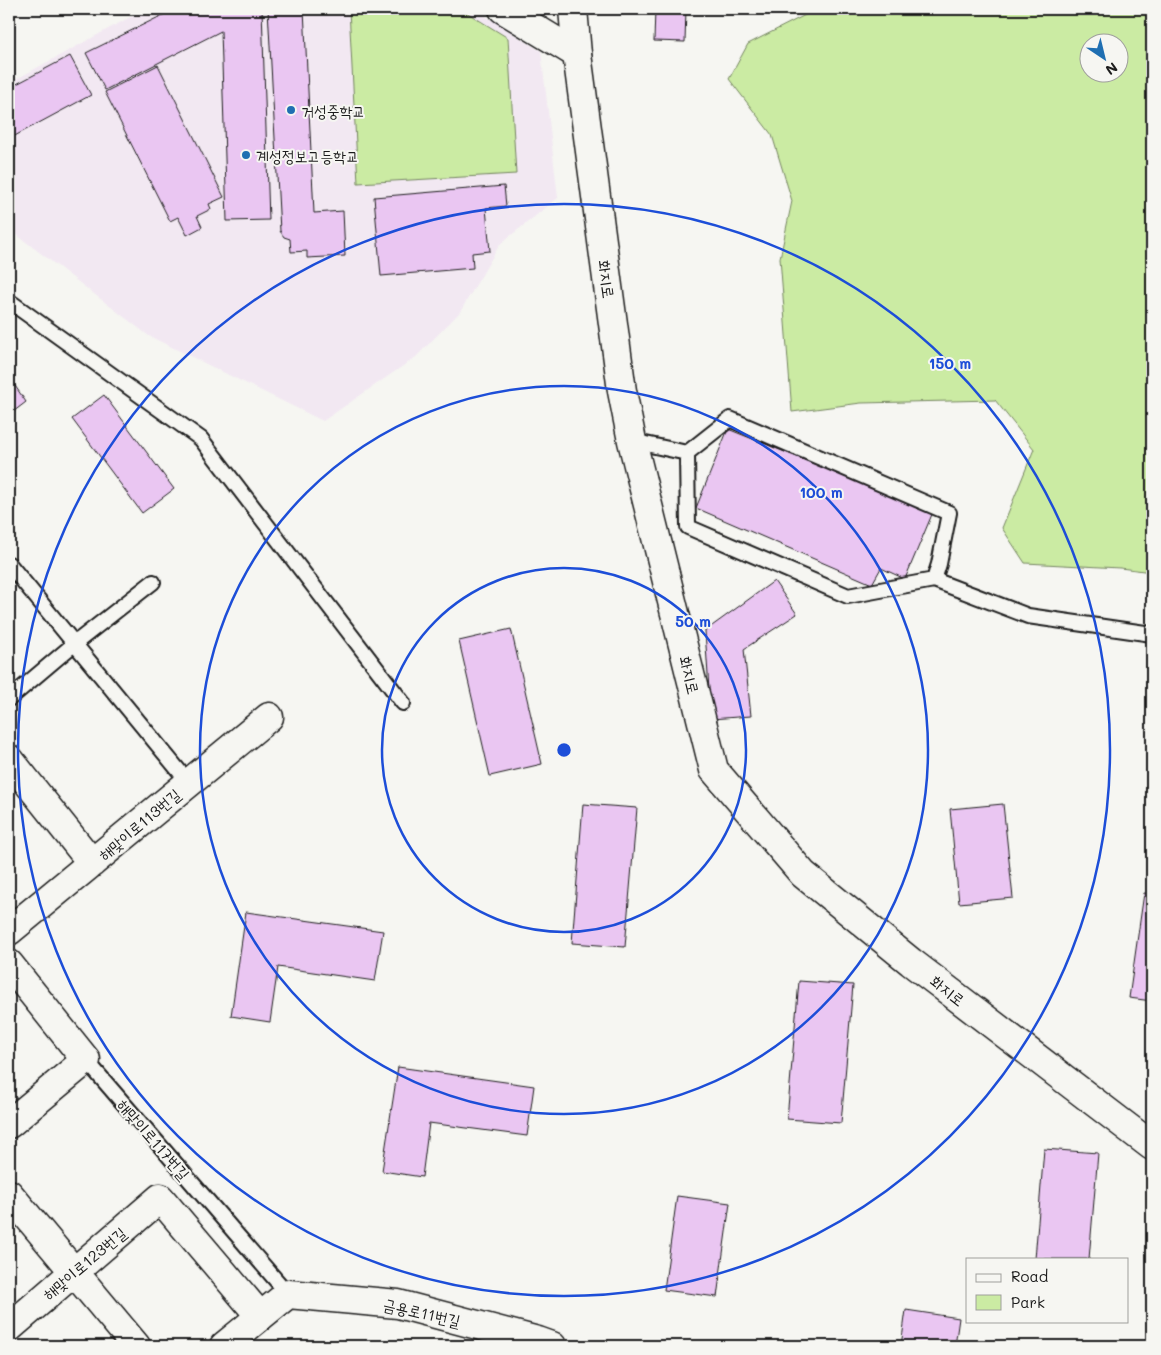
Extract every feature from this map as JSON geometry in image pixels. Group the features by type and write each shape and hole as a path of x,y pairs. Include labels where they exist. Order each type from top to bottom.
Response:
{"street":[{"path":"503,9 577,54"},
{"name":"화지로","path":"573,9 577,54 622,391 632,440 714,770 803,874 919,968 1152,1146"},
{"name":"해맞이로113번길","path":"9,931 269,717"},
{"path":"9,759 92,863"},
{"path":"9,964 86,1060 9,1124"},
{"path":"9,1194 136,1346"},
{"name":"해맞이로123번길","path":"9,1328 160,1198 260,1316"},
{"path":"224,1346 288,1294"},
{"name":"금용로11번길","path":"288,1294 398,1304 552,1346"}],"lane":[{"path":"9,301 201,439 403,703"},
{"path":"687,453 730,419 949,513 934,580"},
{"path":"632,440 687,453"},
{"path":"687,453 688,527 848,596 934,580 1028,616 1152,634"},
{"path":"9,564 189,783"},
{"path":"9,698 153,582"},
{"name":"해맞이로117번길","path":"86,1060 288,1294"}],"shaded area":[{"path":"145,9 474,9 541,51 558,198 500,244 460,312 416,357 323,421 149,336 9,229 9,83"}],"green space":[{"path":"349,9 461,9 508,38 516,174 358,183"},
{"path":"817,9 1152,9 1152,572 1120,568 1025,563 1002,528 1034,449 995,400 861,403 792,412 780,258 792,201 772,135 729,79 748,44"}],"building":[{"name":"계성정보고등학교","path":"175,9 262,9 269,220 227,221 221,31 105,90 86,53"},
{"name":"거성중학교","path":"268,9 304,9 314,213 343,211 345,256 307,258 307,251 291,252 290,239 284,237 280,231"},
{"path":"655,9 686,9 685,42 654,41"},
{"path":"70,56 91,95 9,139 9,88"},
{"path":"158,65 224,197 209,204 211,209 197,216 202,227 187,235 178,217 170,221 105,92"},
{"path":"504,186 506,206 486,208 490,251 472,253 473,268 381,276 374,197"},
{"path":"9,377 26,402 9,415"},
{"path":"104,395 174,489 142,513 72,419"},
{"path":"728,429 933,512 905,579 881,568 872,584 696,508"},
{"path":"774,581 797,614 744,649 751,716 711,719 705,631"},
{"path":"511,629 542,764 490,776 459,641"},
{"path":"583,804 637,808 625,947 572,943"},
{"path":"1003,804 1013,898 959,903 950,809"},
{"path":"1144,893 1152,894 1152,1001 1129,998"},
{"path":"246,912 383,931 375,981 278,967 270,1022 231,1016"},
{"path":"799,981 853,985 841,1123 787,1119"},
{"path":"398,1067 534,1086 527,1136 429,1123 422,1177 382,1171"},
{"path":"1044,1149 1098,1153 1089,1258 1035,1258"},
{"path":"677,1196 730,1203 717,1297 664,1290"},
{"path":"906,1310 959,1318 955,1346 901,1346"}],"place":[{"name":"거성중학교","path":"291,110"},
{"name":"계성정보고등학교","path":"246,155"}]}
